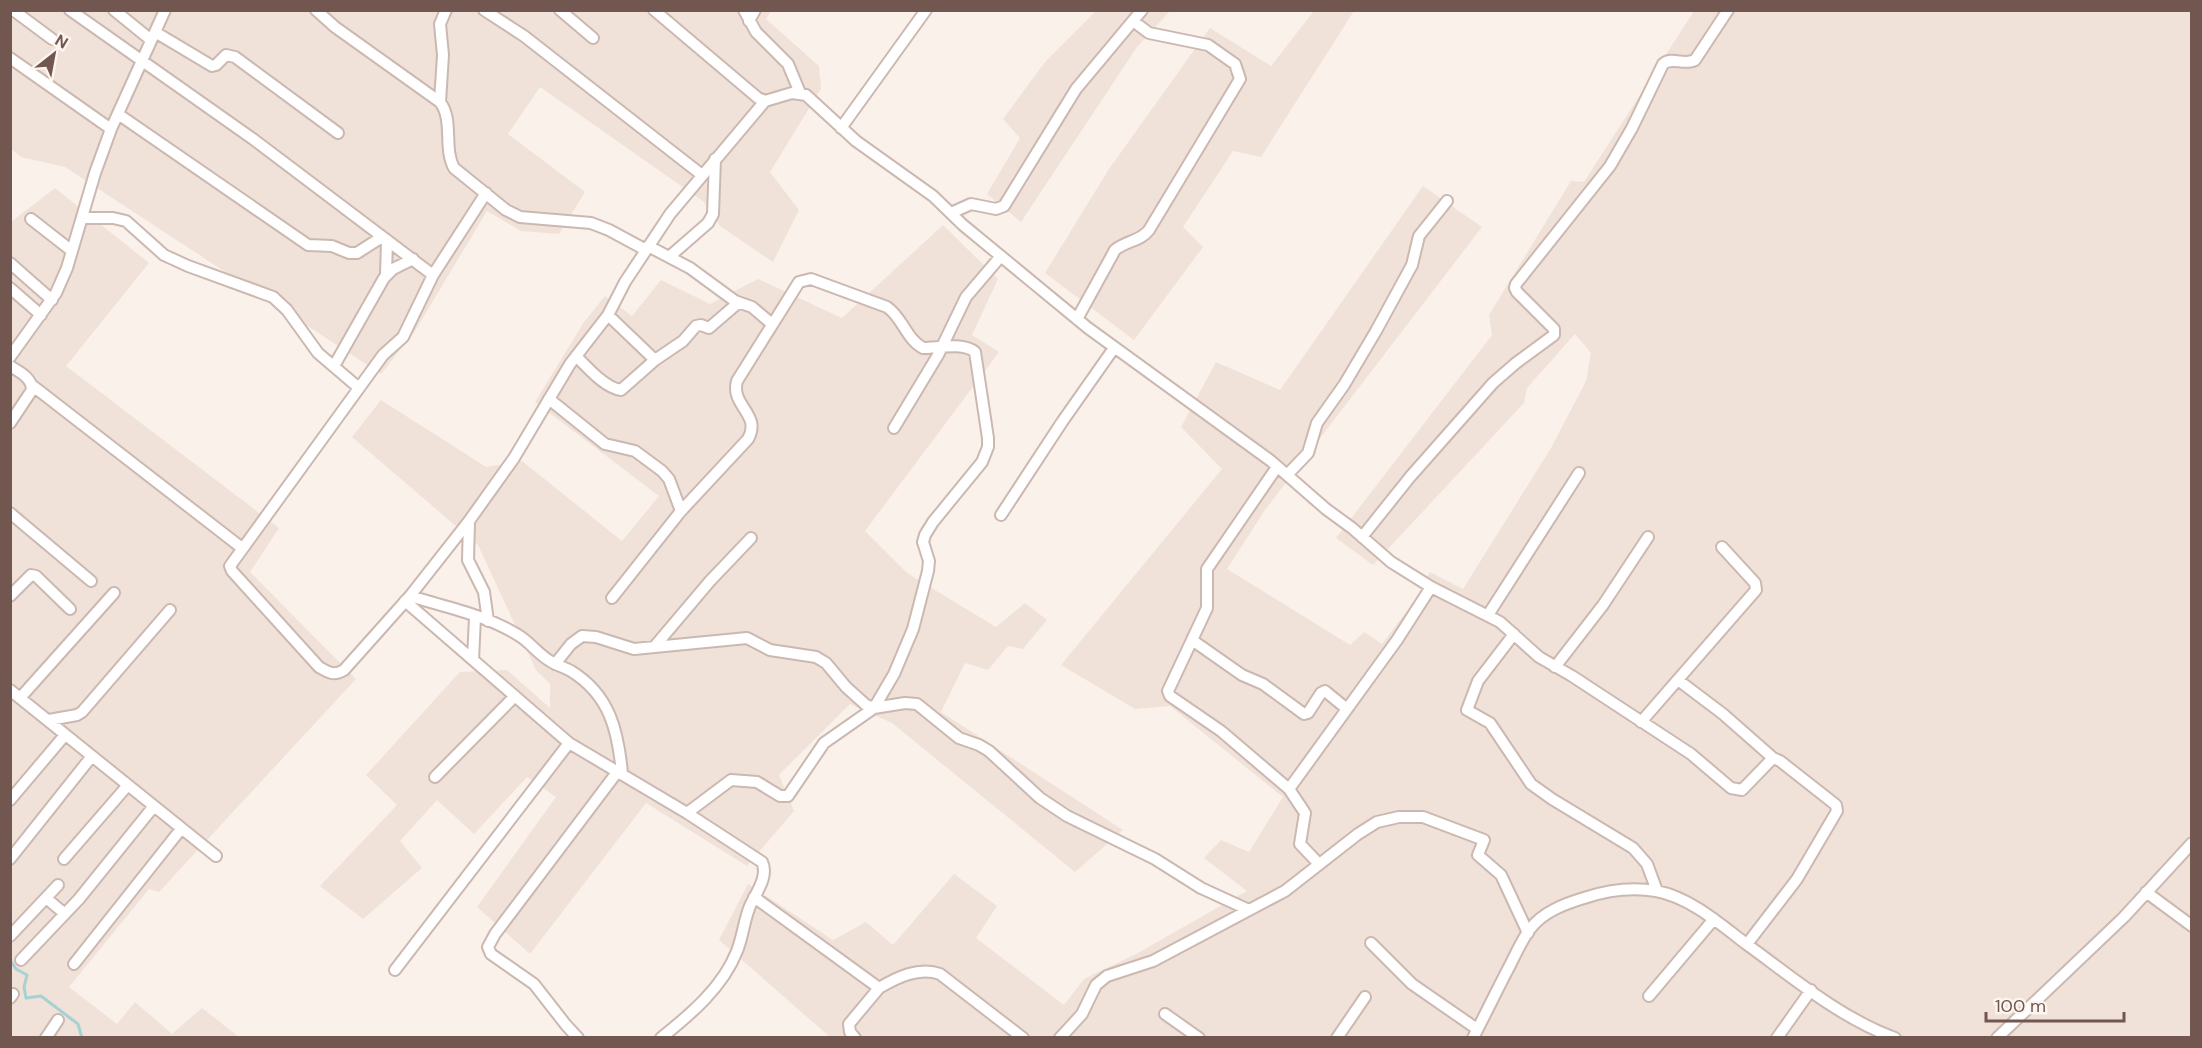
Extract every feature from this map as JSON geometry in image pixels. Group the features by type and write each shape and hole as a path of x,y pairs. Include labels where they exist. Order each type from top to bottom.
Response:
{"street":[{"path":"13,10 52,39"},
{"path":"70,10 253,139 434,275"},
{"path":"114,10 153,36 212,66 226,55 232,55 338,134"},
{"path":"10,357 52,300 67,268 95,173 111,129 165,10"},
{"path":"316,10 335,27 440,102 445,111 452,164 459,173 486,194 520,217 591,223 669,257 703,276 738,303 752,307 772,324"},
{"path":"440,102 443,55 440,24 446,10"},
{"path":"484,10 524,36 702,175"},
{"path":"560,10 594,38"},
{"path":"654,10 758,98 765,101"},
{"path":"755,10 747,16 756,32 789,64 800,93"},
{"path":"841,128 926,10"},
{"path":"951,213 971,204 996,209 1004,206 1076,89 1142,10"},
{"path":"1362,537 1410,477 1493,383 1515,363 1554,335 1554,329 1517,292 1516,284 1610,166 1632,128 1663,64 1670,60 1689,63 1695,60 1728,10"},
{"path":"1077,319 1114,250 1144,236 1149,230 1240,79 1235,64 1208,45 1149,33 1132,21"},
{"path":"10,58 111,129"},
{"path":"486,194 434,275 403,338 383,355 231,563 232,571 319,667 330,673 338,674 345,670 407,599 469,521 514,458 576,356 608,315 625,282 670,214 765,101 800,93 811,99 875,156 933,196 1077,319 1186,401 1232,432 1391,562 1431,587 1500,622 1539,657 1691,754 1716,777 1739,791 1745,788 1773,758"},
{"path":"118,114 308,245 332,246 349,253 357,253 385,238"},
{"path":"669,257 708,223 713,214 715,159"},
{"path":"1287,475 1308,453 1317,423 1344,385 1412,265 1416,241 1447,201"},
{"path":"82,218 112,218 126,221 164,255 273,297 287,310 311,345 359,388"},
{"path":"31,219 72,251"},
{"path":"385,238 386,275"},
{"path":"894,428 931,369 966,297 1001,256"},
{"path":"334,366 386,275 393,269 413,260"},
{"path":"10,263 52,300"},
{"path":"612,598 681,511 752,433 753,423 738,401 735,387 740,374 799,282 811,279 887,307 896,315 913,341 923,348 942,346 969,348 975,352 988,447 977,470 933,522 925,535 923,542 929,565 914,629 894,674 874,708 825,743 788,796 780,796 757,782 731,780 687,813"},
{"path":"10,288 41,315"},
{"path":"576,356 594,374 619,390 624,389 655,360 682,341 696,326 701,324 709,328 738,303"},
{"path":"608,315 655,360"},
{"path":"1001,515 1114,348"},
{"path":"10,366 242,548"},
{"path":"10,423 33,386"},
{"path":"549,399 605,444 631,449 662,471 669,479 681,511"},
{"path":"1277,467 1207,569 1207,608 1168,693 1221,731 1289,789 1305,813 1300,844 1319,864"},
{"path":"1488,615 1579,473"},
{"path":"10,513 91,581"},
{"path":"469,521 468,560 484,592 488,621"},
{"path":"1555,667 1603,605 1648,537"},
{"path":"655,646 716,574 751,538"},
{"path":"1641,722 1756,590 1755,583 1722,547"},
{"path":"10,596 31,575 36,576 70,609"},
{"path":"1289,789 1397,640 1431,587"},
{"path":"20,698 114,593"},
{"path":"407,599 476,617 520,636 548,660 577,675 605,704 616,732 620,772 495,934 488,947 491,954 534,984 578,1038"},
{"path":"407,599 569,743 687,813 762,862 765,872 745,921 737,952 718,983 690,1014 661,1038"},
{"path":"49,720 82,712 170,610"},
{"path":"473,660 476,617"},
{"path":"1514,634 1478,681 1467,710 1490,723 1531,784 1633,848 1647,864 1657,891"},
{"path":"555,664 571,644 582,636 596,637 628,648 743,637 770,650 812,655 826,663 862,702 874,708 910,703 920,706 959,738 989,751 1054,808 1155,860 1201,888 1249,910"},
{"path":"1192,640 1242,675 1259,681 1304,714 1308,713 1321,693 1325,691 1347,709"},
{"path":"1678,680 1773,758 1836,805 1838,809 1797,879 1747,944"},
{"path":"10,690 216,856"},
{"path":"435,777 515,696"},
{"path":"10,800 65,735"},
{"path":"395,970 569,743"},
{"path":"10,859 92,756"},
{"path":"64,859 128,785"},
{"path":"21,960 79,899 154,806"},
{"path":"1060,1038 1087,1008 1101,980 1114,973 1153,961 1285,891 1363,831 1386,819 1413,816 1435,820 1484,840 1478,855 1501,875 1528,933"},
{"path":"74,964 182,829"},
{"path":"1997,1038 2116,924 2192,843"},
{"path":"10,936 58,885"},
{"path":"1371,943 1412,984 1475,1033 1528,933 1542,917 1554,909 1607,891 1633,888 1657,891 1672,895 1714,919 1877,1035 1895,1038"},
{"path":"2146,892 2192,926"},
{"path":"754,897 879,988"},
{"path":"46,898 65,914"},
{"path":"1648,996 1714,919"},
{"path":"855,1038 850,1032 849,1024 879,988 900,976 933,972 940,974 1023,1038"},
{"path":"1777,1038 1811,990"},
{"path":"1338,1038 1365,997"},
{"path":"1166,1014 1199,1038"},
{"path":"46,1038 58,1020"}],"shaded area":[{"path":"10,11 771,11 766,19 819,66 821,89 770,172 799,210 773,262 720,226 704,202 540,87 508,134 585,192 559,234 521,231 487,211 415,331 381,374 65,167 21,157 11,149"},
{"path":"1096,11 1170,11 1137,47 1021,222 987,194 1020,138 1003,119 1045,62"},
{"path":"1314,11 1354,11 1261,157 1233,151 1183,227 1203,247 1134,340 1045,273 1109,169 1210,28 1271,66"},
{"path":"1694,11 2191,11 2191,1037 830,1037 719,940 748,884 833,940 866,922 893,945 954,874 997,906 976,938 1064,1005 1084,979 1136,954 1247,891 1204,858 1221,840 1249,852 1283,797 1170,706 1135,709 1061,665 1222,469 1181,427 1216,362 1280,390 1423,186 1482,227 1265,510 1227,569 1350,645 1364,632 1382,644 1416,599 1430,572 1463,589 1551,448 1586,381 1591,353 1575,334 1527,388 1524,403 1373,565 1336,538 1492,335 1489,315 1571,181 1584,182"},
{"path":"55,188 149,263 66,366 279,528 250,572 356,679 159,892 149,889 69,987 117,1024 135,1002 172,1034 202,1008 239,1037 11,1038 11,222"},
{"path":"943,225 998,279 972,335 999,352 865,531 907,573 996,627 1025,603 1047,620 1023,649 1008,646 988,670 965,663 941,712 1123,830 1075,872 892,723 850,704 779,775 794,811 747,866 646,803 530,954 477,907 556,797 527,777 474,834 437,800 400,841 422,868 363,919 320,886 397,805 366,775 460,672 507,670 550,708 550,684 536,670 478,545 352,437 381,400 486,467 522,461 622,541 659,496 535,402 584,322 605,296 632,316 661,280 710,304 758,279 842,318"}],"waterway":[{"path":"10,960 16,969 27,975 24,987 26,998 41,996 78,1024 82,1038"}]}
